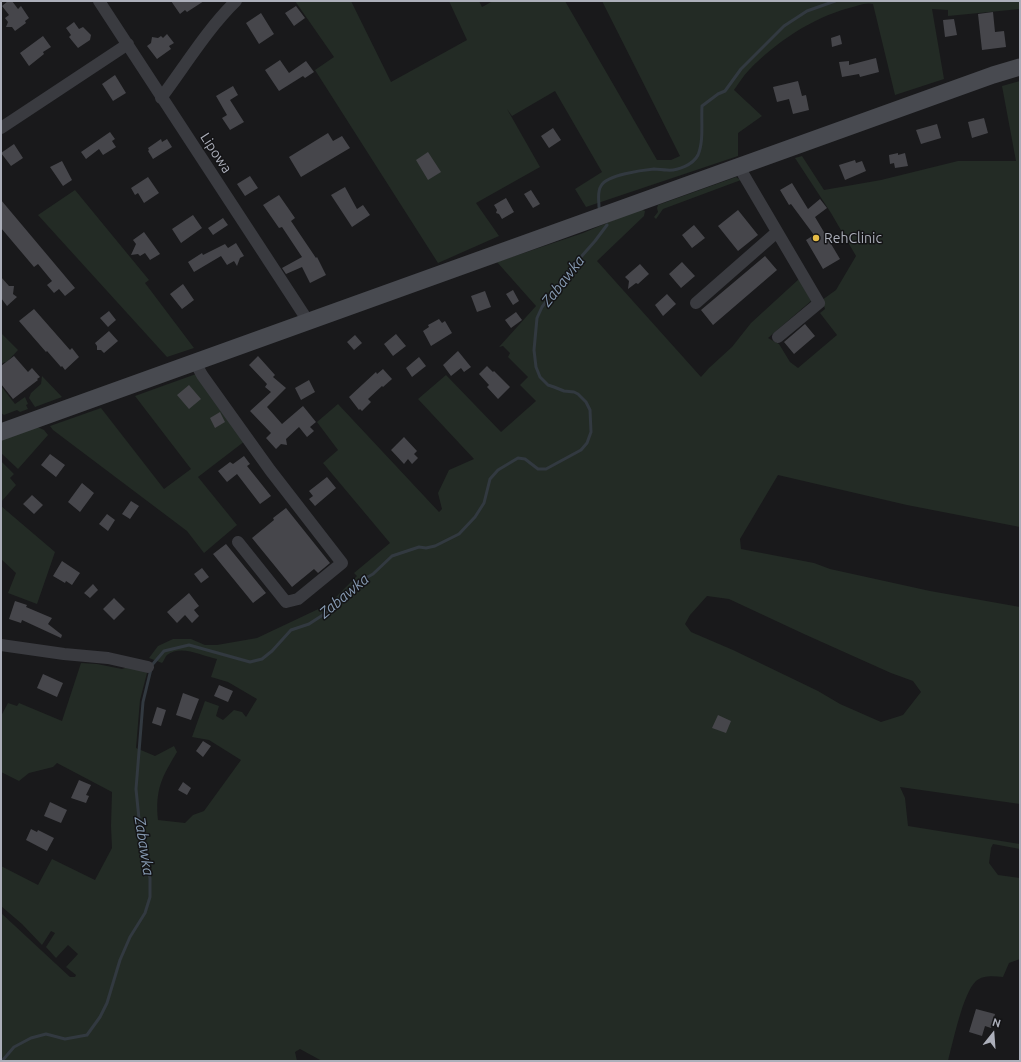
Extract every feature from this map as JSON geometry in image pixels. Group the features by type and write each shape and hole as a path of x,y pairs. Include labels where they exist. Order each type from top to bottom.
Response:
{"main road":[{"path":"1,432 993,75 1020,67"}],"street":[{"name":"Lipowa","path":"99,1 308,321"},
{"path":"161,98 227,9 236,1"},
{"path":"1,128 128,44"},
{"path":"740,166 742,172 819,303 778,337"},
{"path":"696,303 778,232"},
{"path":"195,362 270,470 342,563 298,599 286,602 238,542"},
{"path":"1,646 108,658 148,667"}],"shaded area":[{"path":"295,1 351,1 391,82 467,40 449,1 479,1 482,7 493,1 565,1 657,160 671,160 680,156 602,1 1020,1 1020,9 948,16 948,10 932,9 944,79 895,95 873,4 861,4 835,12 795,32 771,50 747,72 734,90 762,116 738,133 738,156 586,207 575,189 602,172 555,91 512,116 507,109 540,167 476,203 499,236 438,263 315,70 334,57"},
{"path":"1020,81 1020,527 907,505 778,475 740,539 741,549 814,563 830,569 930,591 1020,607 1020,804 900,787 905,798 908,826 1020,844 1020,849 993,844 989,863 998,875 1020,878 1020,959 1009,963 1003,977 985,977 976,981 971,987 959,1018 948,1061 322,1061 300,1049 295,1052 297,1061 1,1061 1,913 70,977 75,977 76,975 66,967 78,954 68,945 56,958 46,947 55,933 51,931 42,945 22,924 1,906 1,866 38,885 52,859 95,880 112,848 112,792 57,763 53,767 29,773 19,781 1,772 1,716 8,703 17,706 19,703 62,721 81,663 97,664 122,669 131,666 146,670 147,673 140,700 136,748 155,756 174,746 177,752 167,769 159,791 157,809 158,820 185,823 193,815 204,811 241,760 209,740 192,737 205,701 219,706 216,716 223,720 234,710 242,712 246,717 257,699 228,682 211,677 217,659 185,651 173,652 167,655 162,663 149,658 158,646 173,639 191,639 205,645 217,645 257,638 329,604 357,576 354,573 390,543 323,463 338,450 317,422 338,404 439,512 442,509 438,493 449,470 474,459 418,399 446,375 501,432 536,401 520,385 528,377 508,357 510,353 503,346 499,347 536,306 497,262 583,233 640,209 645,211 644,216 597,261 701,377 732,347 751,323 799,279 811,301 768,338 779,344 790,362 798,368 837,335 820,313 825,309 822,300 836,290 856,256 831,213 795,158 802,156 824,190 881,180 958,161 1016,161 1002,86","holes":["707,596 729,599 891,673 913,681 921,692 903,715 881,722 840,704 818,691 733,650 691,632 685,624 690,615"]},
{"path":"736,177 741,180 663,209 656,219 654,217 658,212 658,205"},
{"path":"75,190 149,280 145,283 194,348 167,357 38,215"},
{"path":"1,333 18,350 6,363 1,364"},
{"path":"196,374 245,441 198,477 237,525 204,553 187,531 53,430 50,426 101,408 164,489 191,469 135,396"},
{"path":"42,376 62,397 35,407 29,398 31,393 41,384"},
{"path":"1,386 15,404 25,397 28,404 26,405 28,409 20,412 17,410 4,415 1,413"},
{"path":"35,426 44,430 48,435 18,469 1,453 1,439"},
{"path":"1,461 14,474 10,478 16,485 1,502"},
{"path":"1,506 55,552 37,604 8,593 16,573 1,559"}],"building":[{"path":"8,1 12,1 18,9 21,6 29,18 25,21 26,23 15,31 12,27 6,27 8,22 5,18 9,15 2,6"},
{"path":"171,1 204,1 187,12 185,10 180,14"},
{"path":"296,6 305,18 294,26 285,13"},
{"path":"993,12 995,32 1004,31 1006,47 982,50 978,14"},
{"path":"261,13 274,34 259,44 246,23"},
{"path":"954,19 957,35 945,37 943,20"},
{"path":"74,22 79,29 83,27 91,35 90,40 78,48 69,37 71,35 66,28"},
{"path":"167,34 174,43 169,46 171,49 157,59 147,46 151,43 152,37 158,38 161,36 163,38"},
{"path":"840,35 842,44 832,47 831,38"},
{"path":"43,36 51,47 43,52 44,54 29,66 20,53"},
{"path":"876,58 879,72 860,77 859,74 842,77 839,62 849,61 849,65"},
{"path":"280,60 289,73 306,61 314,72 305,78 303,76 279,91 265,70"},
{"path":"115,75 126,93 113,101 102,84"},
{"path":"798,81 802,96 806,95 809,110 793,114 789,99 777,102 773,87"},
{"path":"233,86 238,95 230,100 244,122 230,130 222,118 227,115 216,96"},
{"path":"984,118 988,133 972,138 968,122"},
{"path":"937,124 941,138 921,144 916,130"},
{"path":"553,128 561,140 549,148 541,136"},
{"path":"110,132 115,139 112,141 116,147 103,155 99,149 86,159 81,152"},
{"path":"328,133 333,141 342,136 350,148 301,177 289,157"},
{"path":"161,139 162,142 167,139 172,147 153,159 148,151 148,148"},
{"path":"14,144 23,158 11,166 1,153"},
{"path":"428,152 441,172 428,180 416,160"},
{"path":"898,153 898,155 905,153 908,166 895,168 894,163 890,164 889,155"},
{"path":"855,160 856,163 862,161 866,171 845,180 839,165"},
{"path":"62,161 72,180 63,186 50,167"},
{"path":"250,176 258,188 245,196 237,184"},
{"path":"148,177 159,193 144,203 138,193 135,195 131,188"},
{"path":"792,183 808,209 820,199 827,208 815,217 840,259 823,269 806,240 814,235 791,204 789,205 780,190"},
{"path":"345,187 357,209 363,205 370,215 352,227 331,195"},
{"path":"531,190 540,204 533,208 524,194"},
{"path":"279,195 295,218 291,221 316,258 317,257 326,275 310,283 302,267 286,274 282,268 302,257 282,227 279,228 263,205"},
{"path":"506,198 514,212 502,219 499,214 496,213 497,210 494,205"},
{"path":"1,200 75,288 65,296 59,289 54,293 47,285 52,281 38,264 34,267 1,228"},
{"path":"738,210 758,235 738,251 718,226"},
{"path":"193,215 202,228 181,243 172,229"},
{"path":"223,218 228,225 213,235 208,228"},
{"path":"694,225 705,238 692,248 682,235"},
{"path":"144,232 160,254 150,260 145,253 140,256 138,254 131,255 136,244 133,240"},
{"path":"236,243 244,256 240,258 237,266 234,261 227,265 221,256 194,272 188,262 202,253 203,255 225,244 228,248"},
{"path":"765,256 777,270 713,325 701,310"},
{"path":"682,262 695,276 681,288 669,274"},
{"path":"640,264 649,274 638,284 636,283 628,289 629,281 625,277"},
{"path":"1,277 9,286 14,286 13,294 17,297 7,306 1,298"},
{"path":"183,284 194,300 182,309 170,294"},
{"path":"513,290 519,301 513,305 506,294"},
{"path":"485,291 491,307 477,312 471,296"},
{"path":"667,294 676,304 663,316 655,305"},
{"path":"34,309 70,350 72,348 79,357 65,370 47,351 46,352 19,321"},
{"path":"109,311 116,320 108,327 100,318"},
{"path":"516,312 522,320 511,328 505,320"},
{"path":"439,319 442,323 445,321 452,333 431,346 423,331 429,327 428,325"},
{"path":"805,324 815,336 794,354 784,342"},
{"path":"109,331 118,341 104,353 101,350 97,350 95,343"},
{"path":"396,334 406,346 393,356 384,344"},
{"path":"355,335 362,343 354,350 347,342"},
{"path":"458,351 471,367 464,372 461,368 451,376 443,365"},
{"path":"14,356 28,372 32,368 40,377 13,399 1,384 1,366"},
{"path":"258,356 275,375 273,377 286,388 267,407 282,424 303,406 316,422 310,427 314,431 307,437 299,427 286,439 287,445 281,444 276,449 266,438 271,433 250,411 271,392 265,387 267,384 249,365"},
{"path":"419,357 426,366 412,377 406,368"},
{"path":"487,366 510,387 498,399 487,387 489,385 479,374"},
{"path":"383,369 392,379 368,399 371,402 362,411 360,409 359,410 349,397 376,372 377,374"},
{"path":"309,380 315,392 301,400 295,388"},
{"path":"189,385 201,399 189,409 177,395"},
{"path":"220,412 225,422 215,428 210,418"},
{"path":"404,437 417,451 414,454 418,458 412,464 408,459 404,464 391,450"},
{"path":"50,454 65,465 56,477 41,465"},
{"path":"244,456 250,464 247,466 271,496 260,504 237,474 227,482 218,471 230,462 233,464"},
{"path":"327,477 336,488 315,506 309,499 313,496 309,491"},
{"path":"82,483 94,493 80,512 68,502"},
{"path":"32,495 43,505 34,514 23,504"},
{"path":"131,501 139,506 130,519 122,514"},
{"path":"286,508 330,563 318,573 314,569 292,587 252,538"},
{"path":"107,514 115,520 108,531 99,524"},
{"path":"226,544 266,593 253,603 213,554"},
{"path":"62,561 80,573 72,585 53,576"},
{"path":"202,568 209,577 201,583 194,574"},
{"path":"93,584 98,590 90,598 84,593"},
{"path":"189,593 199,606 194,610 199,616 192,623 185,615 177,623 167,612"},
{"path":"114,598 125,609 114,620 103,609"},
{"path":"15,601 27,605 26,607 52,618 48,624 62,635 61,638 22,620 21,623 9,619"},
{"path":"43,674 63,683 57,697 37,688"},
{"path":"219,685 233,691 228,702 214,696"},
{"path":"183,693 199,699 191,720 176,715"},
{"path":"157,707 166,710 161,726 152,723"},
{"path":"718,715 731,721 726,733 712,728"},
{"path":"203,741 211,746 203,757 196,751"},
{"path":"79,780 91,785 86,795 89,796 86,803 71,798"},
{"path":"183,782 191,788 187,795 178,790"},
{"path":"50,802 67,810 61,823 44,816"},
{"path":"31,829 37,832 38,830 54,838 47,851 26,840"},
{"path":"976,1009 995,1014 991,1028 985,1026 982,1036 969,1032"}],"waterway":[{"name":"Zabawka","path":"599,207 600,188 604,182 610,179 625,174 654,169 667,170 684,167 696,159 701,144 702,106 718,94 725,91 741,69 784,26 807,11 835,1"},
{"name":"Zabawka","path":"2,1061 14,1047 31,1038 46,1034 65,1039 87,1035 100,1017 107,1003 120,960 130,937 145,913 150,897 150,878 140,829 136,789 143,702 152,665 164,651 189,645 250,662 262,659 272,651 291,630 309,624 329,611 339,599 364,579 373,574 392,556 419,547 426,548 435,546 459,534 475,517 484,503 490,479 498,470 518,458 525,459 538,469 546,469 581,450 587,443 591,432 590,410 586,402 574,392 564,391 548,385 540,377 536,367 534,350 537,318 542,307 607,225"}],"place":[{"name":"RehClinic","path":"816,238"}]}
